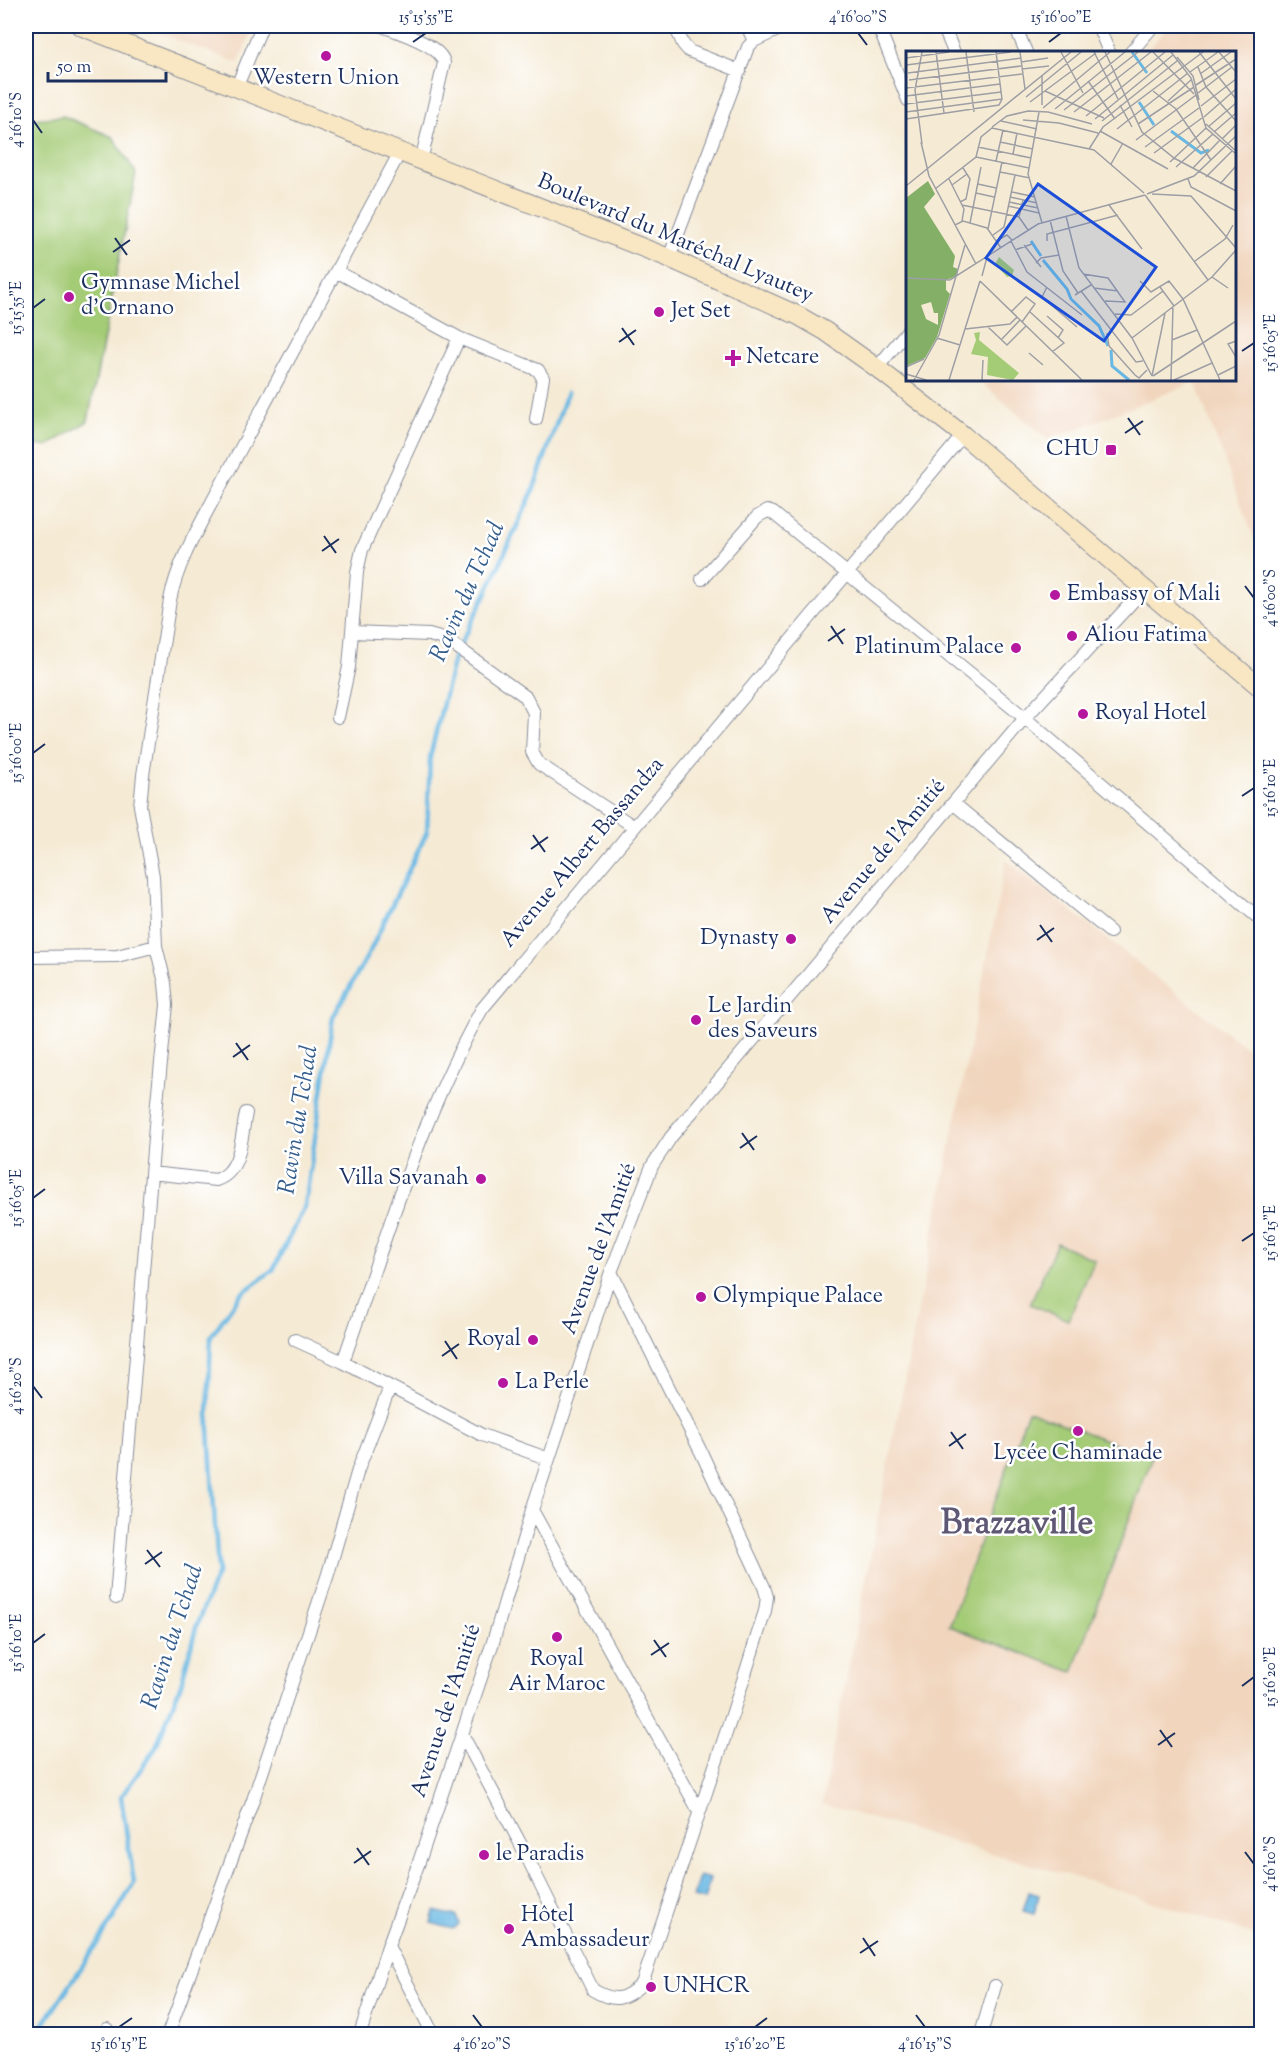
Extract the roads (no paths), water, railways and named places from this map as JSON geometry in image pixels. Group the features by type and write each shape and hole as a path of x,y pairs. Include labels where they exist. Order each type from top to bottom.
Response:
{"main road":[{"name":"Boulevard du Maréchal Lyautey","path":"80,26 669,258 797,315 825,331 877,368 963,435 1262,689"}],"street":[{"path":"237,86 262,26"},
{"path":"382,26 433,48 443,58 444,63 421,161"},
{"path":"675,26 683,44 689,51 740,71"},
{"path":"747,26 754,41"},
{"path":"669,258 740,71 744,54 754,41 786,26"},
{"path":"878,26 906,95"},
{"path":"943,26 954,51"},
{"path":"1015,26 1026,51"},
{"path":"1098,26 1109,51"},
{"path":"1132,51 1153,26"},
{"path":"116,1598 167,1005 165,983 156,946 153,876 140,806 142,774 175,578 237,454 400,152"},
{"path":"336,271 459,338 538,370 543,378 536,419"},
{"path":"877,368 906,332"},
{"path":"338,717 349,667 357,572 362,550 459,338"},
{"name":"Avenue Albert Bassandza","path":"342,1362 426,1126 462,1044 482,1009 633,826 963,435"},
{"path":"702,579 757,517 767,511 779,516 1025,718 1262,921"},
{"name":"Avenue de l'Amitié","path":"360,2034 493,1642 532,1510 611,1272 652,1166 671,1137 1025,718 1145,588"},
{"path":"352,632 429,635 447,640 526,697 534,712 532,752 539,764 633,826"},
{"path":"953,803 1110,932"},
{"path":"26,957 117,956 156,946"},
{"path":"151,1173 216,1180 224,1178 234,1167 246,1113"},
{"path":"462,1734 519,1840 584,1977 593,1990 603,1996 617,1999 629,1995 642,1984 737,1701 765,1611 766,1597 764,1587 700,1452 611,1272"},
{"path":"295,1340 482,1435 549,1459"},
{"path":"168,2034 253,1800 328,1574 358,1470 390,1387"},
{"path":"532,1510 699,1811"},
{"path":"388,1946 433,2034"},
{"path":"981,2034 995,1986"}],"water":[{"path":"699,1876 710,1879 704,1900 693,1897"},
{"path":"1029,1892 1039,1895 1034,1914 1023,1911"},
{"path":"434,1911 456,1916 459,1924 453,1929 431,1923"}],"waterway":[{"name":"Ravin du Tchad","path":"37,2034 103,1935 134,1883 121,1797 155,1749 181,1684 197,1624 218,1572 208,1414 211,1336 241,1294 273,1270 305,1205 333,1017 370,951 427,832 430,757 455,654 486,594 533,491 567,393"}],"place":[{"name":"Western Union","path":"326,56"},
{"name":"Gymnase Michel d'Ornano","path":"69,297"},
{"name":"Jet Set","path":"659,312"},
{"name":"Netcare","path":"733,358"},
{"name":"CHU","path":"1111,450"},
{"name":"Embassy of Mali","path":"1055,595"},
{"name":"Aliou Fatima","path":"1072,636"},
{"name":"Platinum Palace","path":"1016,648"},
{"name":"Royal Hotel","path":"1083,714"},
{"name":"Dynasty","path":"791,939"},
{"name":"Le Jardin des Saveurs","path":"696,1020"},
{"name":"Villa Savanah","path":"481,1179"},
{"name":"Olympique Palace","path":"701,1297"},
{"name":"Royal","path":"533,1340"},
{"name":"La Perle","path":"503,1383"},
{"name":"Lycée Chaminade","path":"1078,1431"},
{"name":"Royal Air Maroc","path":"557,1637"},
{"name":"le Paradis","path":"484,1855"},
{"name":"Hôtel Ambassadeur","path":"509,1929"},
{"name":"UNHCR","path":"651,1987"}],"district":[{"name":"Brazzaville","path":"1017,1524"}]}
